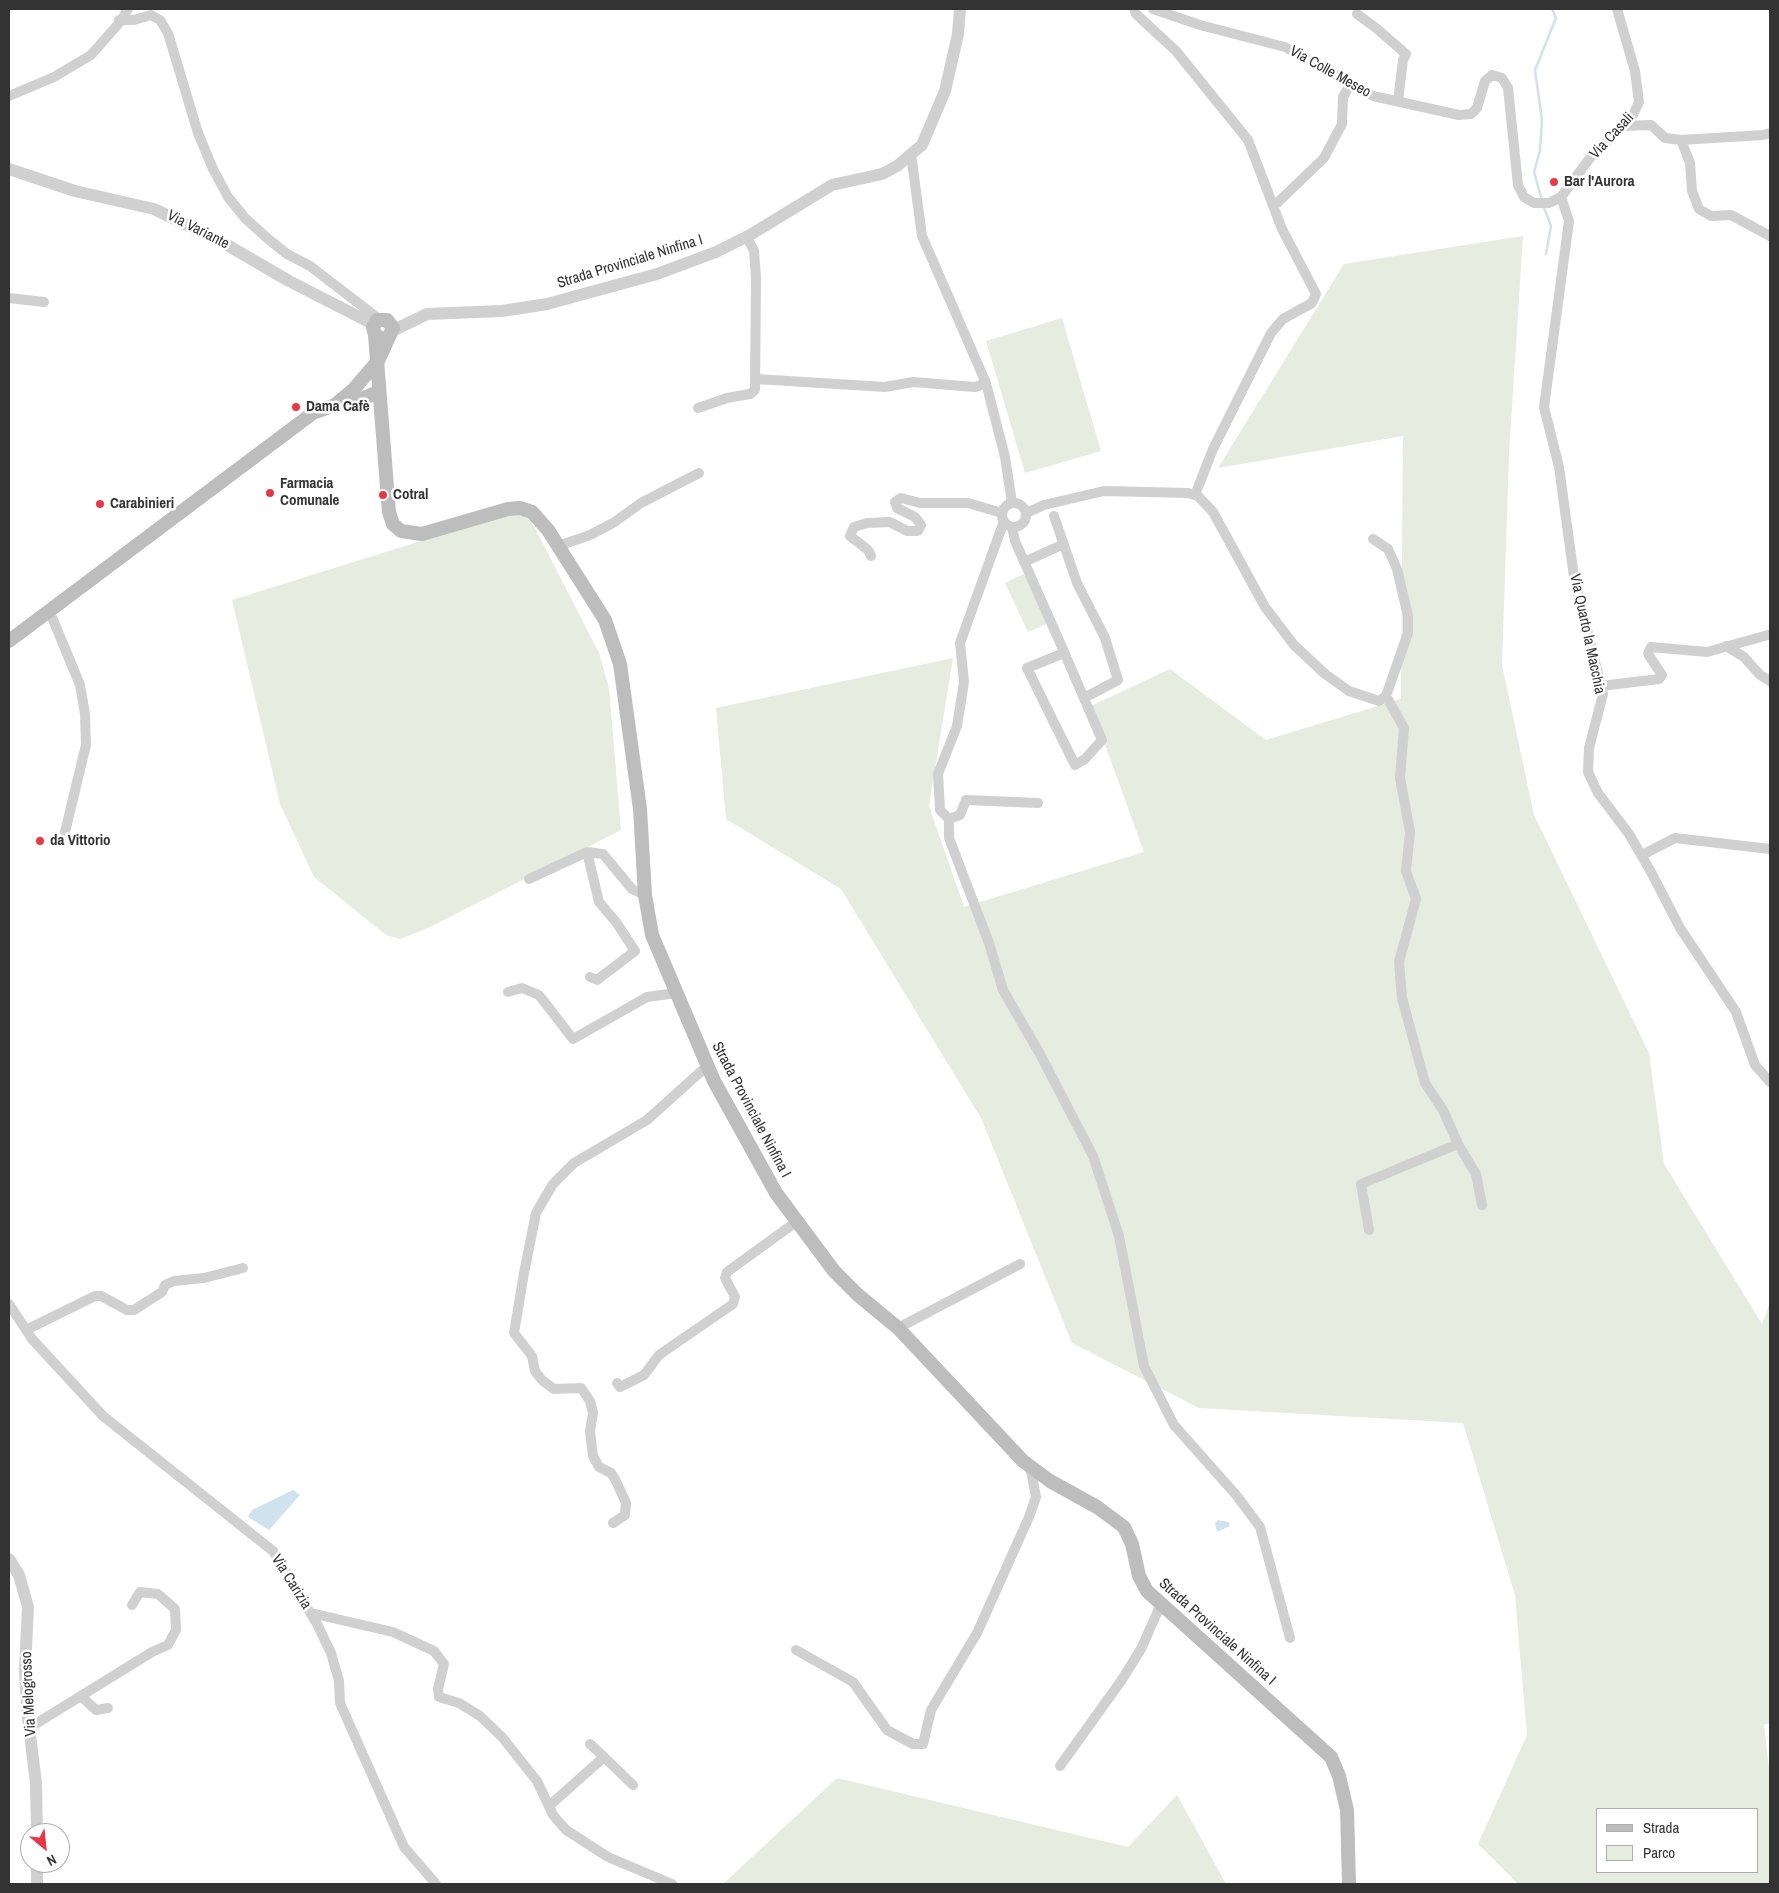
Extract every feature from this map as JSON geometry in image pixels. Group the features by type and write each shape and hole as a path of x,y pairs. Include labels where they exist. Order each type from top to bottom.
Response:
{"main road":[{"path":"354,396 378,361 383,328"},
{"name":"Strada Provinciale Ninfina I","path":"378,361 379,412 388,512 393,524 401,532 413,534 432,532 508,509 520,508 537,516 605,620 620,664 640,810 645,895 652,936 707,1066 743,1137 776,1193 796,1222 847,1284 898,1328 991,1430 1030,1466 1050,1481 1097,1507 1124,1527 1132,1544 1143,1584 1161,1604 1331,1758 1339,1776 1347,1810 1349,1884"},
{"path":"9,641 313,413 354,396 378,392"},
{"path":"354,396 379,412"}],"street":[{"path":"9,96 54,77 91,55 128,9"},
{"name":"Strada Provinciale Ninfina I","path":"383,328 427,314 502,311 547,304 657,274 716,252 747,236 832,185 882,174 897,166 922,145 945,91 958,34 960,9"},
{"path":"1134,9 1136,14 1176,51 1248,140 1296,258 1316,294 1312,303 1283,319 1271,333 1213,449 1195,495"},
{"name":"Via Colle Meseo","path":"1153,9 1200,25 1285,47 1373,96 1459,115 1471,114 1477,108 1485,81 1492,75 1502,78 1508,88 1518,185 1524,197 1534,203 1549,203 1561,197"},
{"name":"Via Casali","path":"1561,197 1590,158 1632,117 1639,102 1635,71 1618,9"},
{"path":"1357,14 1406,54 1403,60 1398,101"},
{"path":"120,20 134,20 151,15 160,20 168,33 198,133 213,169 228,197 245,218 287,254 310,266 383,328"},
{"path":"1274,206 1324,158 1342,124 1343,97 1351,83"},
{"path":"1624,126 1651,125 1665,138 1681,140 1763,136 1770,133"},
{"path":"1681,140 1690,162 1692,191 1699,209 1711,216 1731,215 1770,236"},
{"path":"910,154 922,236 986,383 1005,457 1012,503"},
{"name":"Via Variante","path":"9,169 75,191 154,208 222,242 289,281 383,328"},
{"name":"Via Quarto la Macchia","path":"1561,197 1569,221 1544,407 1559,467 1574,577 1603,694 1589,748 1588,772 1598,793 1642,855 1680,928 1736,1012 1755,1065 1770,1082"},
{"path":"698,408 727,398 750,394 754,390 756,379 754,360 756,278 754,252 747,236"},
{"path":"9,298 44,302"},
{"path":"756,379 885,387 913,382 975,387 986,383"},
{"path":"558,546 597,531 641,503 699,473"},
{"path":"1026,513 1044,505 1104,491 1195,495 1213,512 1265,607 1294,645 1325,674 1349,691 1379,701 1386,696 1408,633 1408,616 1397,569 1388,549 1373,539"},
{"path":"871,556 868,550 850,536 854,527 867,523 890,522 907,531 918,531 921,525 915,517 897,508 895,502 901,498 920,503 968,503 1006,520 1023,523 1026,513 1022,505 1012,503 1005,506 1006,520 1064,652 1102,740 1085,760 1076,765 1027,668 1064,652"},
{"path":"1054,516 1077,583 1105,638 1118,680 1084,698"},
{"path":"1006,520 960,643 964,682 957,726 938,774 940,810 949,819 949,838 989,943 1003,990 1041,1056 1093,1156 1119,1236 1144,1366 1174,1425 1237,1496 1260,1527 1290,1638"},
{"path":"1024,562 1064,544"},
{"path":"49,610 80,685 85,714 86,745 64,832"},
{"path":"1601,686 1659,679 1662,675 1648,654 1651,646 1707,652 1768,635"},
{"path":"1726,646 1744,657 1760,676 1770,681"},
{"path":"1386,696 1404,728 1400,778 1410,832 1406,871 1416,899 1399,962 1402,998 1425,1083 1443,1110 1458,1144 1476,1174 1482,1205"},
{"path":"949,819 960,815 966,800 1038,803"},
{"path":"1642,855 1675,838 1770,849"},
{"path":"529,878 587,852 604,854 632,889 645,895"},
{"path":"587,852 599,902 616,922 635,951 597,980 590,977"},
{"path":"508,992 522,988 539,995 573,1039 647,997 676,993"},
{"path":"613,1523 625,1515 626,1503 615,1478 611,1473 599,1467 593,1456 590,1431 593,1413 590,1401 581,1388 576,1386 562,1390 554,1389 542,1380 535,1371 532,1356 514,1333 536,1213 553,1184 574,1163 647,1120 707,1066"},
{"path":"1369,1230 1361,1184 1371,1178 1458,1144"},
{"path":"616,1383 620,1387 644,1375 660,1356 733,1304 735,1297 725,1278 727,1272 796,1222"},
{"path":"898,1328 1020,1264"},
{"path":"26,1330 95,1296 101,1296 127,1310 134,1310 162,1292 165,1285 174,1281 204,1278 243,1268"},
{"name":"Via Carizia","path":"9,1304 26,1330 103,1416 272,1551 311,1613 331,1652 339,1681 340,1703 404,1847 436,1884"},
{"path":"796,1650 853,1682 886,1730 913,1744 923,1744 931,1710 977,1633 1029,1517 1036,1496 1030,1466"},
{"name":"Via Melogrosso","path":"9,1559 19,1575 28,1607 25,1669 29,1728 36,1783 37,1823"},
{"path":"29,1728 81,1696 140,1653 168,1645 176,1630 174,1609 158,1594 140,1592 132,1605"},
{"path":"1060,1766 1141,1649 1161,1604"},
{"path":"311,1613 392,1632 434,1651 444,1664 438,1689 439,1697 459,1703 480,1716 502,1737 537,1781 549,1806 566,1830 608,1857 672,1884"},
{"path":"81,1696 96,1710 108,1708"},
{"path":"590,1744 633,1785"},
{"path":"549,1806 604,1757"}],"green space":[{"path":"1523,236 1509,453 1502,665 1534,815 1649,1053 1664,1164 1762,1324 1770,1303 1770,1723 1764,1725 1770,1778 1770,1884 1518,1884 1478,1844 1527,1735 1515,1595 1463,1423 1199,1408 1072,1343 981,1118 841,889 726,819 716,708 953,658 929,806 964,907 1144,852 1091,706 1170,669 1266,740 1401,699 1403,436 1218,468 1344,264"},
{"path":"1062,318 1101,451 1025,473 986,341"},
{"path":"517,513 530,520 536,530 599,653 609,688 621,830 428,928 400,939 386,935 314,877 280,804 232,600 501,516"},
{"path":"1026,573 1049,623 1028,632 1005,583"},
{"path":"837,1778 1128,1847 1177,1795 1226,1884 723,1884"}],"water":[{"path":"293,1490 300,1495 269,1530 248,1517 252,1510"},
{"path":"1218,1520 1229,1522 1230,1526 1217,1532 1215,1523"}],"waterway":[{"path":"1542,200 1534,172 1540,151 1542,120 1535,70 1556,18 1552,9"},
{"path":"1543,205 1551,226 1546,254"}],"place":[{"name":"Bar l'Aurora","path":"1554,182"},
{"name":"Dama Cafè","path":"296,407"},
{"name":"Farmacia Comunale","path":"270,493"},
{"name":"Cotral","path":"383,495"},
{"name":"Carabinieri","path":"100,504"},
{"name":"da Vittorio","path":"40,841"}]}
